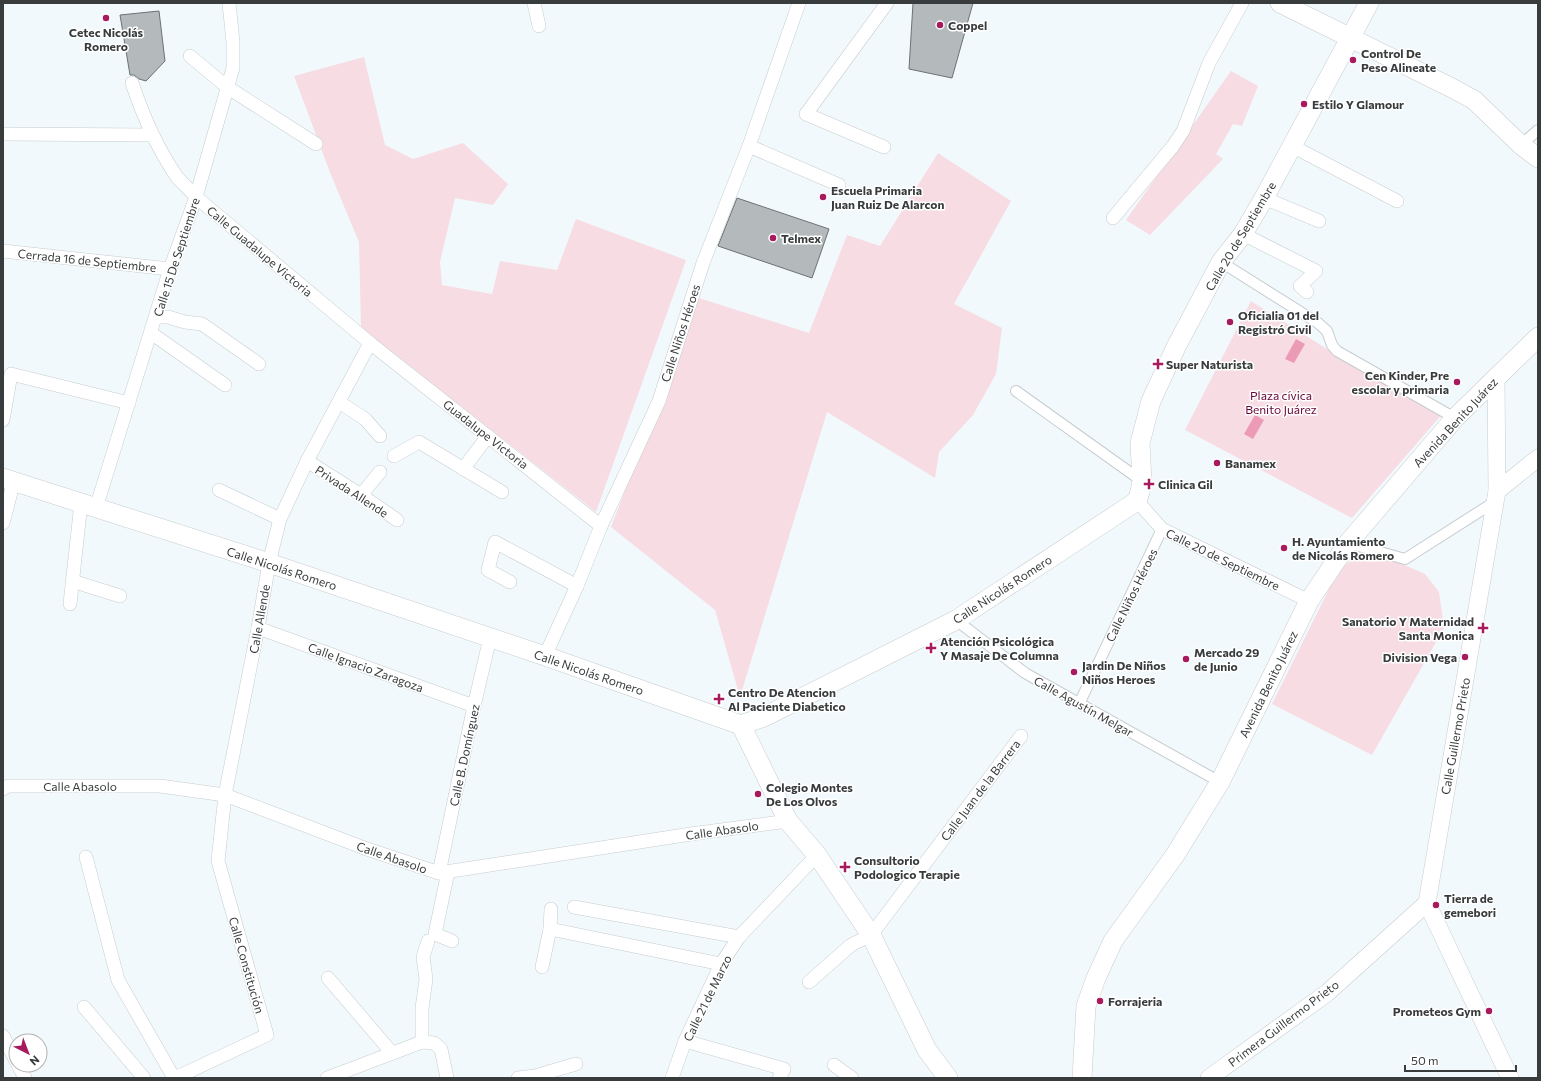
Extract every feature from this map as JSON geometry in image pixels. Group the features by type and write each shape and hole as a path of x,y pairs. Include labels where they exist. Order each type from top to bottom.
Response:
{"main road":[{"path":"1280,3 1351,37 1474,100 1521,145 1538,158"},
{"name":"Calle 20 de Septiembre","path":"1137,501 1142,481 1140,443 1151,401 1176,347 1221,262 1243,234 1264,198 1369,3"},
{"name":"Avenida Benito Juárez","path":"1082,1078 1086,1006 1096,978 1113,941 1175,855 1220,782 1309,601 1348,543 1455,418 1538,336"},
{"name":"Calle Nicolás Romero","path":"9,479 269,563 545,656 741,725 764,717 956,620 1137,501"},
{"path":"741,725 788,821 817,855 871,935 927,1050 948,1078"}],"street":[{"name":"Calle 15 De Septiembre","path":"70,604 72,581 88,505 129,403 170,270 196,197 228,87 233,68 233,42 229,3"},
{"path":"534,3 539,26"},
{"name":"Calle Niños Héroes","path":"545,656 577,586 601,526 659,400 703,263 749,146 799,3"},
{"path":"884,147 806,114 887,3"},
{"path":"1113,218 1173,146 1183,131 1209,63 1242,3"},
{"path":"190,56 228,87 316,144"},
{"name":"Calle Guadalupe Victoria","path":"132,83 152,135 178,177 196,197 370,343"},
{"path":"1521,145 1538,130"},
{"path":"3,134 152,135"},
{"path":"749,146 839,185"},
{"path":"1292,146 1397,201"},
{"path":"1264,198 1319,221"},
{"path":"1243,234 1316,271 1300,286 1307,292"},
{"name":"Cerrada 16 de Septiembre","path":"3,251 170,270"},
{"path":"1221,262 1318,323 1327,331 1332,345 1338,351 1455,418"},
{"path":"156,317 168,317 185,322 202,324 259,364"},
{"path":"150,333 225,386"},
{"name":"Guadalupe Victoria","path":"370,343 601,526"},
{"name":"Calle Allende","path":"225,795 258,628 269,563 280,519 307,461 370,343"},
{"path":"3,420 11,374 129,403"},
{"name":"Calle Guillermo Prieto","path":"1427,903 1496,496 1496,377"},
{"path":"1016,391 1142,481"},
{"path":"339,402 365,419 380,436"},
{"path":"463,469 488,436"},
{"path":"394,456 419,442 502,492"},
{"path":"1348,543 1404,559 1496,496 1538,458"},
{"name":"Privada Allende","path":"307,461 397,520"},
{"path":"361,495 380,472"},
{"path":"3,523 9,479"},
{"path":"219,490 280,519"},
{"name":"Calle 20 de Septiembre","path":"1137,501 1162,529 1309,601"},
{"name":"Calle Niños Héroes","path":"1079,704 1162,529"},
{"path":"510,582 488,570 496,542 577,586"},
{"path":"72,581 120,596"},
{"name":"Calle Agustín Melgar","path":"956,620 1025,673 1220,782"},
{"name":"Calle Ignacio Zaragoza","path":"258,628 474,706"},
{"name":"Calle B. Domínguez","path":"452,941 435,934 444,873 474,706 490,638"},
{"name":"Calle Juan de la Barrera","path":"809,982 851,945 871,935 1021,736"},
{"name":"Calle Abasolo","path":"3,789 8,786 160,786 225,795 367,849 444,873 691,834 788,821"},
{"name":"Calle Constitución","path":"174,1078 267,1035 218,861 225,795"},
{"name":"Calle 21 de Marzo","path":"672,1078 685,1041 721,964 739,937 817,855"},
{"path":"86,858 118,980 174,1078"},
{"path":"1427,903 1510,1078"},
{"name":"Primera Guillermo Prieto","path":"1209,1078 1327,993 1427,903"},
{"path":"574,907 739,937"},
{"path":"542,967 550,929 551,909"},
{"path":"550,929 721,964"},
{"path":"422,1042 422,1008 426,980 423,957 428,941"},
{"path":"328,978 392,1053"},
{"path":"84,1007 144,1078"},
{"path":"3,1036 8,1046"},
{"path":"685,1041 784,1069 779,1078"},
{"path":"327,1078 422,1042 434,1043 441,1049 447,1078"},
{"path":"518,1078 535,1076 576,1064"},
{"path":"834,1065 852,1078"}],"green space":[{"path":"364,57 385,145 413,159 463,143 508,184 493,205 455,198 440,262 442,285 492,294 500,261 557,270 576,219 686,260 596,512 361,328 359,242 331,175 294,76"},
{"path":"1231,71 1258,86 1242,126 1233,124 1216,154 1223,159 1150,235 1126,220"},
{"path":"938,153 1011,201 954,304 1002,328 996,374 973,415 939,452 935,478 827,412 740,697 715,610 611,527 699,298 809,333 847,235 880,246"},
{"name":"Plaza cívica Benito Juárez","path":"1251,301 1338,356 1444,412 1352,518 1185,430"},
{"path":"1379,554 1425,574 1439,592 1444,628 1372,755 1272,704 1338,571 1355,557"}],"shaded area":[{"path":"1296,339 1305,344 1294,363 1285,359"},
{"path":"1255,415 1264,420 1253,439 1244,434"}],"building":[{"name":"Coppel","path":"913,3 973,3 952,78 909,69"},
{"path":"159,11 165,61 146,81 139,79 134,75 130,75 120,15"},
{"name":"Telmex","path":"737,198 829,229 812,278 718,246"}],"place":[{"name":"Cetec Nicolás Romero","path":"106,18"},
{"name":"Coppel","path":"940,25"},
{"name":"Control De Peso Alineate","path":"1353,60"},
{"name":"Estilo Y Glamour","path":"1304,104"},
{"name":"Escuela Primaria Juan Ruiz De Alarcon","path":"823,197"},
{"name":"Telmex","path":"773,238"},
{"name":"Oficialia 01 del Registró Civil","path":"1230,322"},
{"name":"Super Naturista","path":"1158,364"},
{"name":"Cen Kinder, Pre escolar y primaria","path":"1457,382"},
{"name":"Banamex","path":"1217,463"},
{"name":"Clinica Gil","path":"1149,484"},
{"name":"H. Ayuntamiento de Nicolás Romero","path":"1284,548"},
{"name":"Sanatorio Y Maternidad Santa Monica","path":"1483,628"},
{"name":"Atención Psicológica Y Masaje De Columna","path":"931,648"},
{"name":"Division Vega","path":"1465,657"},
{"name":"Mercado 29 de Junio","path":"1186,659"},
{"name":"Jardin De Niños Niños Heroes","path":"1074,672"},
{"name":"Centro De Atencion Al Paciente Diabetico","path":"719,699"},
{"name":"Colegio Montes De Los Olvos","path":"758,794"},
{"name":"Consultorio Podologico Terapie","path":"845,867"},
{"name":"Tierra de gemebori","path":"1436,905"},
{"name":"Forrajeria","path":"1100,1001"},
{"name":"Prometeos Gym","path":"1489,1011"}]}
